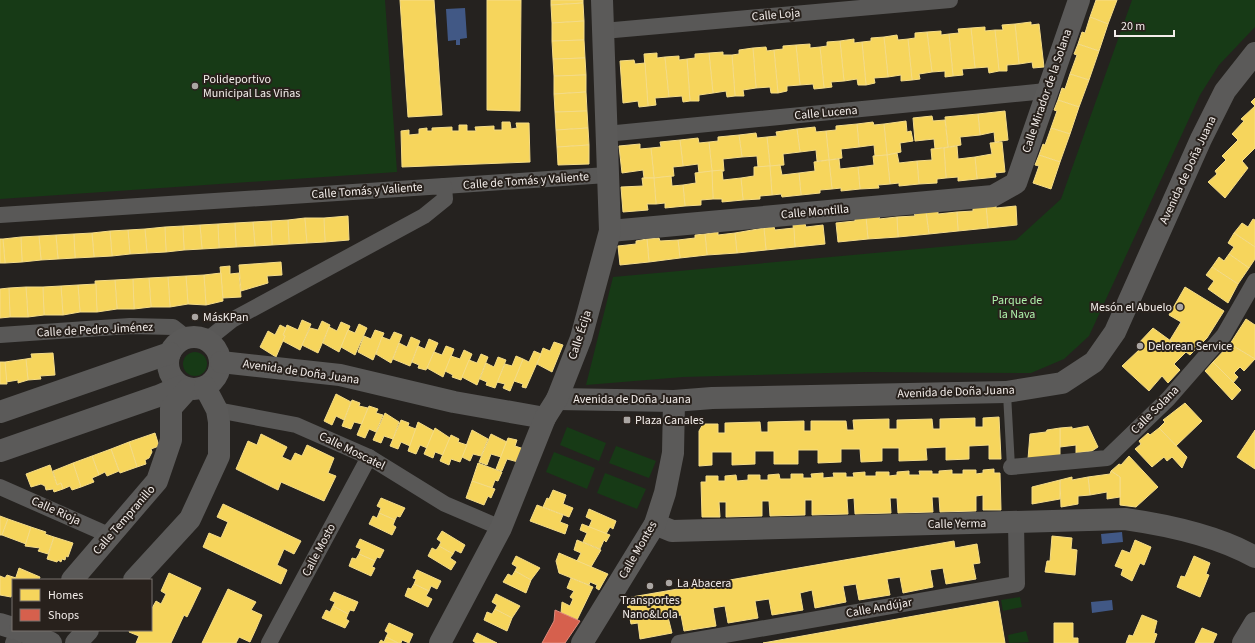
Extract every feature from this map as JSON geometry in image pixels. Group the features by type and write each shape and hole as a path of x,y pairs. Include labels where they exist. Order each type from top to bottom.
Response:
{"street":[{"name":"Calle Écija","path":"440,643 501,528 545,418 556,399 581,338 610,230 602,0"},
{"name":"Calle Loja","path":"603,31 950,0"},
{"name":"Calle Mirador de la Solana","path":"1016,183 1046,92 1079,0"},
{"name":"Avenida de Doña Juana","path":"556,399 674,401 712,398 1006,392 1062,383 1094,362 1115,332 1201,139 1225,91 1255,53"},
{"name":"Calle Lucena","path":"606,134 1046,92"},
{"name":"Calle de Tomás y Valiente","path":"444,186 607,175"},
{"name":"Calle Montilla","path":"610,230 994,196 1016,183"},
{"name":"Calle Tomás y Valiente","path":"0,215 444,186 445,198 424,216 197,339"},
{"name":"Calle Solana","path":"1011,467 1107,458 1168,399 1224,336 1255,281"},
{"name":"Calle de Pedro Jiménez","path":"0,335 130,326 173,327 197,339"},
{"path":"0,412 170,352 180,341 197,339 214,346 219,354 221,362 217,377 0,450"},
{"path":"135,579 190,519 219,456 219,422 217,410 191,387 175,381 168,368 170,352"},
{"name":"Avenida de Doña Juana","path":"221,362 340,375 454,402 545,418"},
{"name":"Calle Tempranillo","path":"73,579 157,481 171,440 171,408 191,387"},
{"name":"Calle Montes","path":"582,643 655,524 665,493 673,453 674,401"},
{"name":"Calle Moscatel","path":"217,410 296,425 369,457 446,504 501,528"},
{"name":"Calle Mosto","path":"270,643 369,457"},
{"name":"Calle Rioja","path":"0,487 111,536"},
{"name":"Calle Yerma","path":"655,524 672,531 1125,520 1148,522 1182,530 1244,551 1255,557"},
{"name":"Calle Andújar","path":"679,643 1017,584 1016,522"},
{"path":"1243,643 1255,623"},
{"path":"0,624 12,629"},
{"path":"76,643 87,631"},
{"path":"19,632 51,643"}],"lane":[{"path":"1006,392 1011,467"}],"green space":[{"name":"Polideportivo Municipal Las Viñas","path":"0,0 385,0 397,172 0,199"},
{"name":"Parque de la Nava","path":"1132,0 1255,0 1255,27 1219,65 1200,95 1089,336 1064,359 1031,373 866,372 683,377 586,385 613,277 1016,240 1061,199"},
{"path":"195,352 204,355 207,364 204,373 195,376 186,373 183,364 186,355"},
{"path":"567,427 606,443 599,461 560,445"},
{"path":"616,446 656,461 649,478 609,463"},
{"path":"554,452 595,468 587,489 546,472"},
{"path":"605,473 646,489 637,509 597,493"},
{"path":"1020,597 1022,607 1003,611 1001,600"},
{"path":"1026,631 1029,642 1009,643 1008,635"}],"water":[{"path":"465,8 467,38 460,39 460,45 456,45 456,40 448,41 446,9"},
{"path":"1122,532 1123,542 1102,544 1101,534"},
{"path":"1112,600 1113,610 1092,613 1091,602"}],"building: Homes":[{"path":"400,0 434,0 442,115 408,117"},
{"path":"487,0 521,0 520,111 487,110"},
{"path":"551,0 583,0 583,3 551,5"},
{"path":"1096,0 1117,0 1108,24 1090,17"},
{"path":"583,3 584,21 552,23 551,5"},
{"path":"1090,17 1108,24 1099,51 1078,44 1082,32 1085,33"},
{"path":"584,21 584,40 552,41 552,23"},
{"path":"1031,22 1031,25 1039,24 1044,67 1033,68 1032,62 1019,64 1015,24"},
{"path":"1015,24 1019,64 1007,65 1007,71 999,71 995,30 1003,30 1002,25"},
{"path":"985,27 985,31 995,30 999,71 989,73 988,67 975,68 971,28"},
{"path":"971,28 975,68 962,69 963,75 953,76 949,34 959,33 958,29"},
{"path":"941,31 941,35 949,34 953,76 945,77 945,71 932,72 927,32"},
{"path":"927,32 932,72 919,74 920,79 912,80 908,39 915,38 915,33"},
{"path":"897,35 898,40 908,39 912,80 901,81 901,75 888,77 884,37"},
{"path":"884,37 888,77 874,78 875,83 866,85 862,42 871,41 871,38"},
{"path":"854,39 854,43 862,42 866,85 858,85 857,79 844,81 840,41"},
{"path":"584,40 585,58 553,59 552,41"},
{"path":"840,41 844,81 831,82 832,87 824,88 820,47 827,46 827,42"},
{"path":"810,44 810,48 820,47 824,88 814,89 813,84 800,85 796,45"},
{"path":"1078,44 1099,51 1089,80 1070,74 1077,55 1074,54"},
{"path":"796,45 800,85 787,86 787,91 778,93 774,50 783,49 783,46"},
{"path":"766,47 767,51 774,50 778,93 771,93 770,87 756,88 753,48"},
{"path":"753,48 756,88 743,90 744,96 735,96 732,55 739,54 739,50"},
{"path":"723,52 723,55 732,55 735,96 727,97 726,91 713,93 709,53"},
{"path":"657,53 657,58 665,57 669,97 655,98 656,105 648,106 644,54"},
{"path":"709,53 713,93 699,95 699,101 690,101 687,59 695,58 695,54"},
{"path":"679,56 679,60 687,59 690,101 683,102 682,96 669,97 665,57"},
{"path":"585,58 586,75 554,76 553,59"},
{"path":"634,60 635,64 645,63 648,106 639,107 638,101 623,103 620,61"},
{"path":"1070,74 1089,80 1079,107 1058,100 1062,88 1065,89"},
{"path":"586,75 586,92 554,94 554,76"},
{"path":"586,92 587,111 555,112 554,94"},
{"path":"1255,98 1255,106 1251,102"},
{"path":"1058,100 1079,107 1070,134 1051,128 1057,111 1054,110"},
{"path":"1255,106 1255,148 1242,161 1248,168 1225,198 1208,182 1217,174 1215,171 1226,160 1222,156 1238,140 1232,134 1244,121 1241,119"},
{"path":"587,111 588,128 556,130 555,112"},
{"path":"1005,111 1008,140 995,142 994,132 980,135 978,114"},
{"path":"978,114 980,135 960,137 961,145 948,147 945,117"},
{"path":"932,116 933,121 945,120 948,147 935,149 934,139 915,141 913,118"},
{"path":"906,121 907,132 911,131 913,141 900,143 901,152 887,155 884,124"},
{"path":"502,122 510,122 511,129 517,128 516,123 529,123 530,162 402,167 401,131 409,130 409,135 419,134 419,129 427,128 427,131 432,131 432,128 452,127 452,131 459,131 459,125 467,125 467,131 476,131 475,127 494,126 494,130 502,130"},
{"path":"873,122 874,125 884,124 887,155 875,156 874,145 859,147 857,124"},
{"path":"857,124 859,147 841,149 842,158 829,160 826,131 836,130 836,126"},
{"path":"815,127 816,132 826,131 829,160 817,161 816,150 800,152 797,129"},
{"path":"588,128 589,145 557,147 556,130"},
{"path":"1051,128 1070,134 1060,162 1039,155 1043,144 1045,145"},
{"path":"797,129 800,152 783,154 784,165 770,166 767,137 777,136 776,132"},
{"path":"756,133 757,138 767,137 770,166 758,167 757,156 742,157 739,135"},
{"path":"739,135 742,157 723,159 724,171 712,171 709,142 718,141 718,137"},
{"path":"698,138 699,143 709,142 712,171 699,173 698,164 683,166 680,140"},
{"path":"680,140 683,166 673,167 674,176 654,178 651,148 661,147 660,142"},
{"path":"1002,142 1005,172 995,173 996,177 977,179 975,157 992,154 990,143"},
{"path":"640,144 640,149 651,148 654,178 644,178 643,170 622,173 619,146"},
{"path":"589,145 589,164 558,165 557,147"},
{"path":"957,146 958,159 975,157 977,179 958,181 958,177 946,178 944,148"},
{"path":"944,148 946,178 937,179 937,183 919,184 917,161 932,160 931,149"},
{"path":"897,153 899,163 917,161 919,184 899,186 899,183 890,184 887,155"},
{"path":"887,155 890,184 878,185 879,188 860,189 858,167 874,165 873,156"},
{"path":"1039,155 1060,162 1051,189 1033,183 1039,166 1035,165"},
{"path":"839,159 840,169 858,167 860,189 841,191 841,188 832,189 829,160"},
{"path":"829,160 832,189 820,190 820,193 801,195 799,173 815,171 814,162"},
{"path":"780,165 782,175 799,173 801,195 782,197 781,194 772,195 770,166"},
{"path":"770,166 772,195 760,196 760,199 743,200 741,178 754,176 754,167"},
{"path":"722,170 723,180 741,178 743,200 722,202 722,199 713,199 712,171"},
{"path":"712,171 713,199 701,200 701,205 685,206 683,185 696,183 695,173"},
{"path":"671,176 672,186 683,185 685,206 665,208 665,203 656,204 654,178"},
{"path":"642,178 654,178 656,204 647,204 648,210 623,212 621,187 643,186"},
{"path":"996,205 996,208 1016,206 1017,225 988,228 986,206"},
{"path":"986,206 988,228 958,231 957,212 973,211 973,207"},
{"path":"938,211 938,214 957,212 958,231 929,234 926,212"},
{"path":"926,212 929,234 898,237 897,217 915,216 914,213"},
{"path":"348,216 349,240 325,242 324,218"},
{"path":"880,216 879,219 897,217 898,237 868,239 866,217"},
{"path":"866,217 868,239 838,242 836,223 855,221 855,218"},
{"path":"305,218 307,243 289,244 288,220"},
{"path":"305,218 324,218 325,242 307,243"},
{"path":"1253,219 1255,220 1255,247 1234,233 1242,223 1248,227"},
{"path":"288,220 289,244 272,245 271,221"},
{"path":"271,221 272,245 255,246 253,222"},
{"path":"253,222 255,246 236,247 235,223"},
{"path":"235,223 236,247 219,248 218,224"},
{"path":"218,224 219,248 202,249 200,225"},
{"path":"805,224 806,227 823,225 825,244 795,247 793,225"},
{"path":"200,225 202,249 184,250 183,226"},
{"path":"183,226 184,250 166,252 165,227"},
{"path":"165,227 166,252 147,253 145,229"},
{"path":"774,227 775,230 794,228 795,247 766,250 764,228"},
{"path":"764,228 766,250 737,253 735,233"},
{"path":"145,229 147,253 130,254 128,230"},
{"path":"128,230 130,254 112,256 110,231"},
{"path":"110,231 112,256 94,257 92,233"},
{"path":"718,232 718,235 735,233 737,253 707,255 705,234"},
{"path":"92,233 94,257 75,258 74,234"},
{"path":"1234,233 1255,247 1255,259 1249,268 1229,254 1234,247 1228,243"},
{"path":"74,234 75,258 58,259 56,235"},
{"path":"705,234 707,255 680,258 678,240 695,238 695,235"},
{"path":"56,235 58,259 41,260 39,236"},
{"path":"39,236 41,260 22,262 21,237"},
{"path":"21,237 22,262 5,263 3,239"},
{"path":"659,238 660,241 678,240 680,258 649,262 647,239"},
{"path":"0,239 3,239 5,263 0,263"},
{"path":"647,239 649,262 620,265 618,246 636,244 636,241"},
{"path":"1229,254 1249,268 1238,284 1212,267 1219,257 1224,261"},
{"path":"281,262 282,275 267,276 268,283 241,291 239,265"},
{"path":"230,266 230,274 239,273 241,297 223,298 220,267"},
{"path":"1212,267 1238,284 1228,303 1208,289 1214,281 1206,275"},
{"path":"221,273 223,301 206,305 204,275"},
{"path":"204,275 206,305 188,304 186,276"},
{"path":"186,276 188,304 170,307 168,277"},
{"path":"168,277 170,307 151,307 149,278"},
{"path":"149,278 151,307 134,309 133,279"},
{"path":"133,279 134,309 117,309 115,280"},
{"path":"115,280 117,309 97,312 95,281"},
{"path":"96,284 97,312 80,312 78,285"},
{"path":"78,285 80,312 63,315 61,286"},
{"path":"61,286 63,315 44,315 43,287"},
{"path":"26,287 43,287 44,315 28,317"},
{"path":"26,287 28,317 10,317 9,288"},
{"path":"1185,287 1224,311 1207,338 1190,355 1170,340 1181,322 1169,315"},
{"path":"9,288 10,317 0,318 0,289"},
{"path":"1246,319 1255,325 1255,359 1230,344"},
{"path":"302,320 311,324 300,350 283,341 285,336 283,335 287,325 298,330"},
{"path":"322,321 330,325 318,353 302,345 310,328 318,330"},
{"path":"341,322 350,326 339,352 323,343 329,327 337,331"},
{"path":"359,324 367,328 355,355 341,347 348,330 355,333"},
{"path":"280,325 286,328 283,335 285,336 276,357 260,347 268,331 275,335"},
{"path":"1153,328 1186,352 1174,364 1180,370 1168,383 1162,376 1149,391 1122,366 1140,349 1136,346"},
{"path":"375,330 384,333 373,360 358,352 364,336 371,339"},
{"path":"394,332 402,335 391,363 376,354 382,337 390,340"},
{"path":"411,337 420,341 410,366 393,359 399,343 407,347"},
{"path":"429,339 438,343 426,370 418,368 419,365 412,362 418,346 425,349"},
{"path":"554,342 563,345 552,372 537,364 543,348 550,351"},
{"path":"1230,344 1255,359 1244,371 1240,367 1234,373 1238,377 1233,383 1213,362"},
{"path":"446,346 454,349 443,377 427,368 434,352 442,355"},
{"path":"464,350 472,354 461,380 452,377 453,375 445,371 451,356 460,359"},
{"path":"534,351 541,354 526,388 522,387 523,384 514,381 523,359 529,362"},
{"path":"53,353 55,375 40,376 41,379 28,380 26,359 32,358 31,354"},
{"path":"481,354 488,357 477,385 462,377 469,360 477,363"},
{"path":"516,356 523,359 510,391 503,388 505,384 497,382 505,364 512,366"},
{"path":"498,357 506,360 495,388 486,385 487,382 480,379 486,363 494,367"},
{"path":"26,359 28,380 18,383 18,380 6,382 5,362"},
{"path":"0,362 5,362 7,384 0,384"},
{"path":"1213,362 1241,390 1232,400 1205,371"},
{"path":"336,394 351,402 344,420 336,416 332,425 324,421"},
{"path":"352,400 360,403 359,406 368,408 362,424 354,422 351,429 342,426"},
{"path":"1185,403 1202,421 1176,446 1159,428 1165,422 1163,420"},
{"path":"369,406 378,409 376,413 383,415 376,432 369,429 365,438 357,435"},
{"path":"385,413 399,422 393,439 384,436 381,443 373,440"},
{"path":"999,417 1001,459 989,459 989,445 969,446 969,459 946,460 946,447 926,448 927,460 899,461 899,448 882,448 882,461 861,462 860,449 841,449 841,462 818,463 818,450 798,450 798,464 774,464 774,451 755,451 755,464 732,465 732,452 712,452 712,465 699,466 699,431 703,424 718,424 718,433 725,433 725,423 760,422 761,432 768,432 768,422 804,421 804,431 811,431 811,421 846,421 847,430 854,430 853,420 889,419 889,429 897,429 897,420 932,419 933,429 940,429 940,419 975,418 975,427 983,427 983,418"},
{"path":"401,420 409,423 408,426 416,429 410,446 401,442 398,449 390,446"},
{"path":"418,422 434,431 427,448 420,445 416,454 408,451"},
{"path":"1088,426 1098,447 1092,451 1076,453 1076,445 1060,447 1060,428 1072,427 1072,429"},
{"path":"435,428 450,438 443,455 435,452 433,458 424,454"},
{"path":"1060,428 1060,455 1028,459 1030,434"},
{"path":"1159,428 1187,457 1182,468 1172,457 1167,461 1164,457 1152,467 1135,449 1141,444 1139,441 1148,433 1150,435"},
{"path":"472,430 488,439 481,456 473,454 470,461 462,457"},
{"path":"1255,430 1255,469 1237,457"},
{"path":"155,433 159,446 151,449 152,452 149,458 145,460 146,464 137,467 129,442"},
{"path":"261,434 287,447 282,457 291,461 295,453 302,456 307,445 334,458 328,473 336,476 324,501 281,482 278,490 236,469 248,441 257,445"},
{"path":"491,434 507,442 501,457 491,454 487,465 479,462"},
{"path":"451,435 459,439 458,442 467,445 460,462 451,459 449,465 440,461"},
{"path":"508,438 517,440 515,446 524,449 518,462 507,459 502,471 496,469"},
{"path":"129,442 137,467 120,473 111,449"},
{"path":"111,449 119,471 107,476 105,472 99,475 92,456"},
{"path":"92,456 99,475 92,478 94,482 81,487 73,463"},
{"path":"1129,456 1158,487 1136,507 1120,505 1120,477 1111,471 1119,464 1121,465"},
{"path":"73,463 81,487 72,490 70,486 63,489 61,483 57,485 53,471"},
{"path":"478,463 502,472 498,481 495,480 492,488 472,481"},
{"path":"50,465 57,485 61,483 63,489 54,492 53,489 46,490 45,486 41,484 31,487 26,474"},
{"path":"994,469 994,473 1000,473 1001,510 983,510 983,495 976,496 976,511 940,512 939,497 932,497 933,512 898,513 897,498 890,498 891,513 855,514 854,498 847,499 848,514 812,515 812,500 805,500 805,515 770,516 769,501 762,501 762,516 726,517 726,502 719,502 720,517 702,517 701,482 706,482 706,476 718,476 718,481 725,481 725,476 736,475 737,481 748,480 748,475 760,475 760,480 768,480 768,475 779,474 780,479 791,479 791,474 803,474 803,478 812,478 811,474 823,473 823,478 834,477 833,473 846,473 846,477 854,477 853,473 865,472 865,476 876,476 876,472 889,472 889,476 897,475 897,472 909,471 909,475 920,475 919,471 932,471 932,474 939,474 939,471 952,470 952,474 963,474 963,470 976,470 976,474 983,473 983,470"},
{"path":"1111,471 1120,477 1120,497 1107,499 1107,492 1090,495 1088,477 1110,474"},
{"path":"1072,477 1072,480 1088,477 1090,495 1078,496 1078,504 1061,507 1060,480"},
{"path":"1060,480 1060,499 1032,504 1032,487"},
{"path":"472,481 495,489 491,498 488,496 484,505 466,498"},
{"path":"553,490 566,495 563,504 573,508 569,517 543,507"},
{"path":"381,498 405,508 400,517 397,516 395,520 379,513 381,508 377,506"},
{"path":"223,504 301,541 294,554 284,549 277,565 287,570 281,584 203,547 209,533 221,538 228,522 217,517"},
{"path":"537,505 563,515 560,522 568,525 565,534 530,521"},
{"path":"589,509 616,521 613,529 610,527 606,534 589,527 592,520 586,517"},
{"path":"379,513 395,520 393,525 396,527 392,535 369,524 373,516 377,518"},
{"path":"0,516 8,519 2,535 0,535"},
{"path":"8,519 31,527 26,544 2,535"},
{"path":"582,524 610,535 606,542 604,540 600,549 583,542 587,533 580,530"},
{"path":"31,527 46,532 45,534 54,537 48,554 38,551 40,548 25,546"},
{"path":"442,531 465,545 461,553 455,550 453,554 439,546 441,542 437,539"},
{"path":"1052,536 1072,538 1071,549 1077,550 1075,575 1045,572 1047,561 1050,561"},
{"path":"54,537 73,543 68,557 66,556 65,560 62,559 61,562 58,560 57,562 47,559"},
{"path":"360,539 384,550 380,558 377,557 375,561 359,554 361,549 356,547"},
{"path":"577,540 601,550 591,567 577,561 581,553 574,550"},
{"path":"1135,540 1151,547 1144,565 1140,563 1132,581 1121,575 1123,569 1115,566 1122,550 1130,553"},
{"path":"954,541 955,548 977,544 980,563 973,564 976,579 946,584 943,568 930,570 933,587 903,593 900,577 887,579 890,595 859,600 856,584 843,586 846,602 815,608 812,590 800,593 803,610 772,615 769,599 755,601 758,618 728,623 725,606 718,607 713,608 716,626 684,631 681,615 668,617 672,633 640,639 638,623 631,624 626,598"},
{"path":"439,546 453,554 450,558 456,562 451,570 428,556 432,548 436,550"},
{"path":"559,553 608,574 599,590 596,588 597,585 590,582 589,585 559,573 556,561"},
{"path":"359,554 375,561 372,567 375,568 371,576 349,566 352,558 356,559"},
{"path":"516,556 540,568 531,580 515,571 517,567 512,564"},
{"path":"1194,556 1210,563 1206,574 1209,575 1200,597 1177,587 1181,576 1185,577"},
{"path":"19,568 40,577 39,579 15,579"},
{"path":"417,570 441,581 437,589 431,586 429,591 414,584 416,579 413,578"},
{"path":"515,571 531,580 526,593 503,582 508,574 512,576"},
{"path":"169,573 201,588 187,617 184,615 171,643 136,643 139,636 129,632 152,631 152,608 156,601 161,604 166,594 161,591"},
{"path":"7,575 16,578 12,579 11,597 0,595 0,576 5,578"},
{"path":"571,578 593,587 577,620 561,613 562,602 570,606 573,599 570,597 574,591 567,588"},
{"path":"414,584 429,591 426,596 432,599 428,607 405,596 408,588 411,589"},
{"path":"228,589 256,602 251,610 262,615 250,642 239,637 236,643 202,643"},
{"path":"334,592 358,602 354,611 350,610 348,614 333,606 335,602 330,600"},
{"path":"496,594 520,606 512,618 495,609 497,605 492,602"},
{"path":"998,601 1005,643 763,643"},
{"path":"333,606 348,614 346,619 349,621 345,628 322,618 326,610 330,612"},
{"path":"495,609 512,618 507,631 484,620 487,612 492,614"},
{"path":"1142,615 1157,621 1154,633 1157,634 1154,643 1126,643 1129,635 1133,636"},
{"path":"389,623 413,634 409,643 402,640 401,643 398,643 386,637 388,633 385,631"},
{"path":"1054,623 1073,623 1073,638 1078,638 1078,643 1054,643"},
{"path":"1202,628 1217,634 1213,643 1195,643"},
{"path":"477,633 497,643 476,643 473,641"},
{"path":"386,637 398,643 379,643 381,640 384,642"}],"building: Shops":[{"path":"555,610 580,621 565,643 542,643 554,621"}],"place":[{"name":"Polideportivo Municipal Las Viñas","path":"195,86"},
{"name":"Mesón el Abuelo","path":"1180,307"},
{"name":"MásKPan","path":"195,317"},
{"name":"Delorean Service","path":"1140,346"},
{"name":"Plaza Canales","path":"627,420"},
{"name":"La Abacera","path":"669,583"},
{"name":"Transportes Nano&Lola","path":"650,586"}]}
